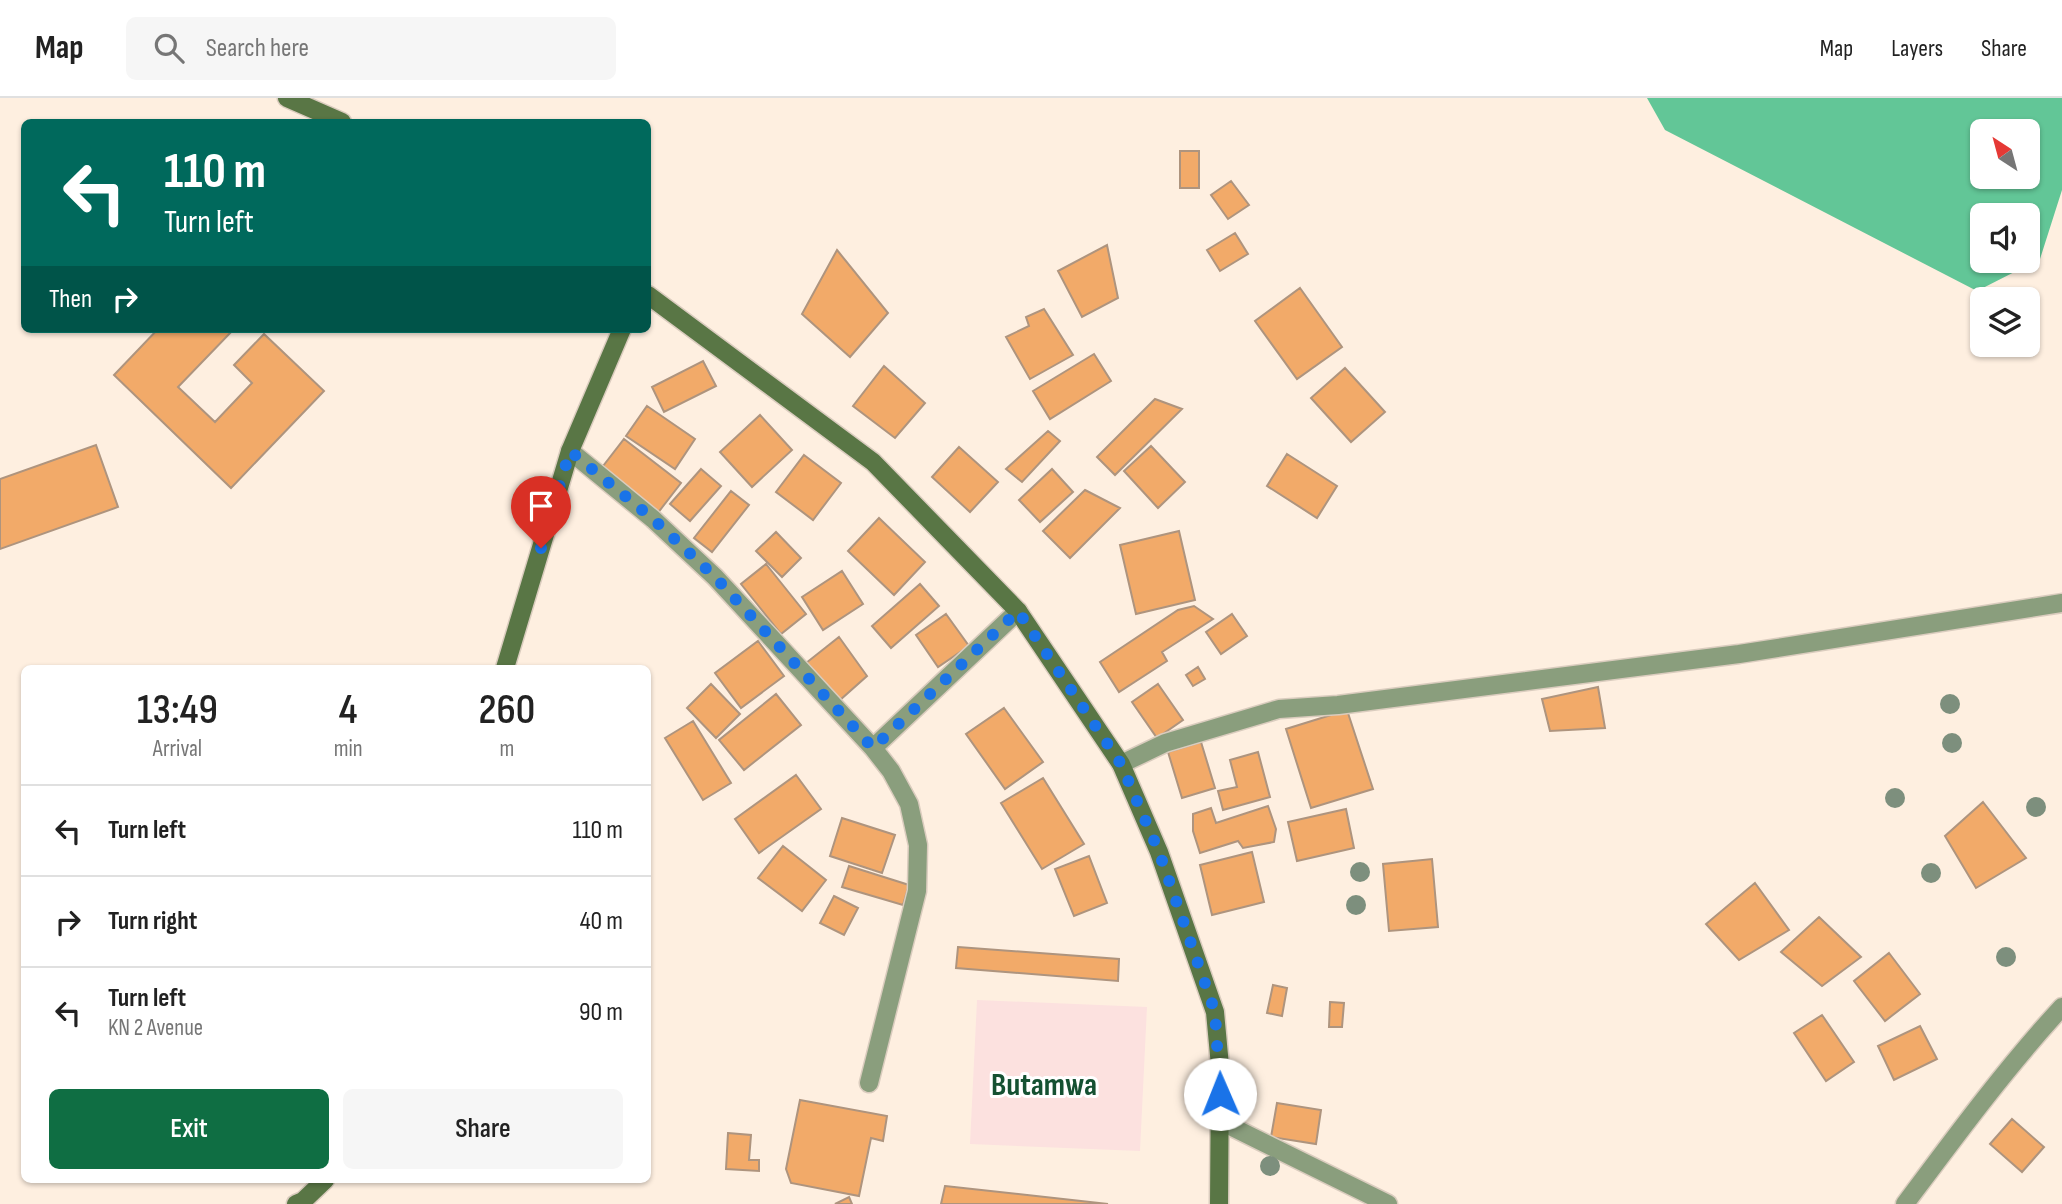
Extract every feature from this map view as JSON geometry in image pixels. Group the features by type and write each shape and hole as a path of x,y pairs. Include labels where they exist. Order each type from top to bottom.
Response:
{"street":[{"path":"286,98 335,119"},
{"path":"651,297 873,462 1018,611 1121,764 1159,852 1215,1012 1220,1066 1219,1204"},
{"path":"506,665 570,451 620,333"},
{"path":"570,451 653,519 715,577 873,748 891,772 909,804 918,845 916,891 869,1083"},
{"path":"1121,764 1165,743 1279,709 1338,705 1739,654 2062,603"},
{"path":"873,748 1018,611"},
{"path":"1905,1204 2010,1067 2062,1007"},
{"path":"1220,1121 1388,1204"},
{"path":"296,1204 303,1202 322,1183"}],"shaded area":[{"path":"977,1000 1147,1007 1140,1151 970,1144"}],"green space":[{"path":"1647,98 2062,98 2062,190 2040,259 2040,203 1970,203 1970,273 2012,273 1985,287 1970,287 1665,130"}],"building":[{"path":"1180,151 1199,151 1199,188 1180,188"},
{"path":"1231,181 1249,205 1228,219 1211,195"},
{"path":"1235,233 1248,254 1220,271 1207,250"},
{"path":"1107,245 1118,298 1082,317 1058,271"},
{"path":"837,250 888,313 850,357 802,314"},
{"path":"1300,288 1342,347 1297,379 1255,321"},
{"path":"1044,309 1073,355 1030,379 1006,337 1029,326 1026,317"},
{"path":"154,333 230,333 178,387 215,422 252,383 234,365 264,334 324,391 231,488 114,375"},
{"path":"1094,354 1111,381 1050,419 1033,391"},
{"path":"703,361 716,386 664,412 652,387"},
{"path":"884,366 925,403 895,438 853,406"},
{"path":"1345,368 1385,412 1351,442 1311,398"},
{"path":"1155,399 1182,409 1115,475 1097,457"},
{"path":"647,406 695,439 675,469 626,436"},
{"path":"760,415 792,450 752,487 720,452"},
{"path":"1048,431 1060,441 1022,482 1006,469"},
{"path":"624,439 681,483 657,514 600,470"},
{"path":"96,445 118,507 0,549 0,479"},
{"path":"1151,446 1185,482 1158,508 1124,471"},
{"path":"959,447 998,482 970,512 932,477"},
{"path":"1287,454 1337,486 1317,518 1267,486"},
{"path":"804,455 841,483 813,520 776,492"},
{"path":"701,469 721,486 690,521 670,504"},
{"path":"1052,469 1073,492 1040,522 1019,500"},
{"path":"1085,490 1120,508 1070,558 1043,531"},
{"path":"731,491 749,505 712,552 694,538"},
{"path":"879,518 925,562 894,595 848,551"},
{"path":"1179,531 1195,600 1136,614 1120,545"},
{"path":"776,532 801,558 782,577 756,551"},
{"path":"766,564 806,614 781,634 741,584"},
{"path":"842,571 863,604 823,630 802,597"},
{"path":"920,584 939,606 891,648 872,626"},
{"path":"1194,606 1213,619 1162,652 1167,661 1119,692 1100,662 1178,610"},
{"path":"946,614 969,646 938,667 916,635"},
{"path":"1232,614 1247,636 1221,654 1206,632"},
{"path":"839,637 867,676 840,700 806,663"},
{"path":"758,641 784,676 741,708 715,673"},
{"path":"1198,667 1205,679 1193,686 1186,675"},
{"path":"711,684 740,714 716,738 687,708"},
{"path":"1158,684 1183,720 1157,738 1132,702"},
{"path":"1598,687 1605,728 1550,731 1542,699"},
{"path":"776,694 801,725 744,770 719,740"},
{"path":"1004,708 1043,762 1005,789 966,734"},
{"path":"1347,710 1373,789 1311,808 1286,729"},
{"path":"693,721 731,783 703,800 665,738"},
{"path":"1201,742 1215,788 1182,798 1168,752"},
{"path":"1258,752 1270,797 1223,810 1218,791 1237,787 1230,760"},
{"path":"796,775 821,809 759,853 735,819"},
{"path":"1043,778 1084,844 1042,869 1001,803"},
{"path":"1983,802 2026,858 1976,888 1945,836"},
{"path":"1268,806 1276,829 1274,842 1243,848 1238,841 1200,853 1193,831 1193,814 1211,808 1216,823"},
{"path":"1346,809 1354,848 1297,861 1288,822"},
{"path":"842,818 895,835 882,873 830,856"},
{"path":"783,846 826,880 802,911 758,878"},
{"path":"1252,852 1264,902 1212,915 1200,865"},
{"path":"1089,856 1107,903 1074,916 1055,869"},
{"path":"1432,859 1438,927 1389,931 1383,864"},
{"path":"849,866 909,885 903,905 842,887"},
{"path":"1755,883 1789,930 1739,960 1706,924"},
{"path":"834,896 858,908 844,935 820,923"},
{"path":"1819,917 1861,957 1822,986 1781,952"},
{"path":"958,947 1119,959 1118,981 956,968"},
{"path":"1889,953 1920,994 1885,1021 1854,981"},
{"path":"1273,985 1287,988 1282,1016 1267,1013"},
{"path":"1330,1002 1344,1003 1342,1027 1329,1027"},
{"path":"1822,1015 1854,1062 1826,1081 1794,1033"},
{"path":"1920,1026 1937,1059 1894,1080 1878,1046"},
{"path":"800,1100 887,1116 883,1141 871,1138 859,1196 791,1183 786,1169"},
{"path":"1277,1103 1321,1110 1316,1144 1271,1137"},
{"path":"2012,1119 2044,1147 2022,1172 1990,1144"},
{"path":"728,1133 751,1135 749,1160 759,1160 759,1171 726,1169"},
{"path":"945,1186 1108,1204 941,1204"},
{"path":"849,1197 852,1204 835,1204"}],"district":[{"name":"Butamwa","path":"1044,1085"}],"route":[{"path":"541,548 570,451 653,519 715,577 873,748 1018,611 1121,764 1159,852 1215,1012 1220,1094"}]}
